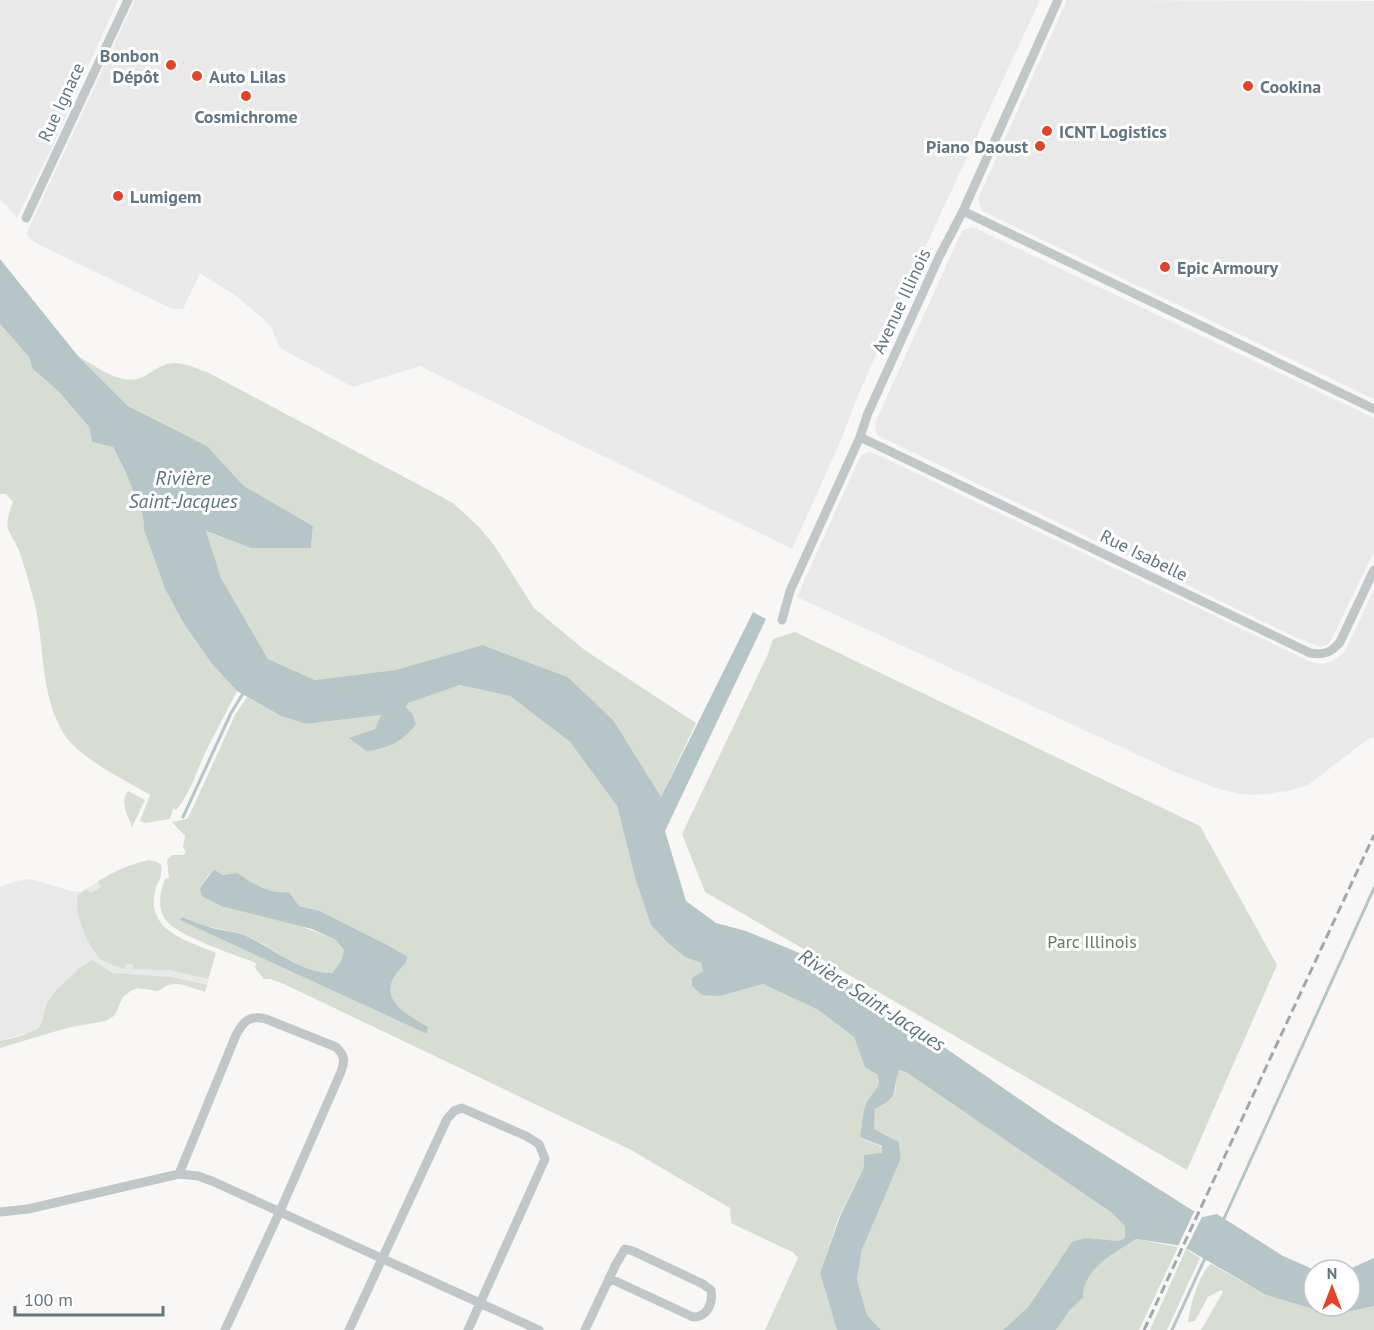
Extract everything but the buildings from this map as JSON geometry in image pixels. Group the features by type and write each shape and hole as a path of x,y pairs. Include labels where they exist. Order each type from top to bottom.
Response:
{"street":[{"name":"Rue Ignace","path":"26,218 128,0"},
{"name":"Avenue Illinois","path":"782,620 790,591 860,437 868,413 963,211 1058,0"},
{"path":"963,211 1374,409"},
{"name":"Rue Isabelle","path":"860,437 1310,653 1322,655 1333,651 1340,642 1374,570"},
{"path":"179,1174 242,1024 249,1018 266,1019 336,1047 342,1053 345,1060 280,1211 225,1330"},
{"path":"349,1330 447,1119 454,1111 462,1108 526,1136 539,1144 545,1159 468,1330"},
{"path":"0,1212 28,1209 179,1174 198,1176 280,1211 539,1330"},
{"path":"585,1330 609,1278 620,1255 625,1249 708,1287 711,1290 712,1299 705,1313 697,1318 609,1278"}],"shaded area":[{"path":"0,0 118,0 51,149 17,218 0,199"},
{"path":"135,0 1040,0 889,325 792,549 420,366 353,387 280,348 270,325 236,296 200,273 183,309 172,309 34,242 26,234"},
{"path":"1067,0 1374,1 1374,399 982,211 978,200 980,194"},
{"path":"973,227 1374,418 1374,552 1329,644 1320,647 1295,637 879,436 875,423 960,235 963,230"},
{"path":"869,452 1311,662 1322,664 1331,662 1344,653 1374,590 1374,738 1371,737 1308,785 1289,791 1255,795 1240,794 1216,788 1175,772 797,597 858,461 862,455"},
{"path":"149,860 161,865 161,878 156,886 153,906 161,925 182,939 216,953 205,992 177,983 169,984 158,991 138,988 123,997 114,1016 105,1021 56,1031 22,1034 0,1041 0,887 16,881 31,879 81,892 110,874"}],"green space":[{"path":"0,324 29,357 32,368 60,393 89,427 92,442 113,447 143,516 144,530 165,589 184,624 212,664 237,691 205,753 192,784 182,803 176,810 173,808 170,819 145,823 140,821 150,795 80,752 64,734 56,719 47,688 35,605 21,556 8,526 9,512 13,502 6,494 0,494"},
{"path":"78,356 106,373 131,380 172,363 207,372 453,503 479,527 494,545 534,608 586,651 696,723 661,797 614,721 568,677 484,645 395,670 315,680 268,659 221,578 205,531 251,548 311,548 313,526 244,486 207,446 128,406"},
{"name":"Parc Illinois","path":"795,632 1200,826 1277,965 1187,1170 705,892 682,834 768,654 773,639"},
{"path":"460,685 510,696 570,742 617,806 636,881 651,925 685,957 701,963 720,996 763,984 817,1009 854,1037 866,1067 878,1075 879,1080 865,1108 860,1137 882,1147 882,1154 864,1155 864,1167 840,1214 820,1273 837,1330 765,1330 798,1258 794,1253 731,1223 730,1208 631,1150 284,984 264,979 255,968 256,963 193,938 165,919 160,899 165,879 169,878 167,860 172,855 183,855 186,852 183,847 185,836 172,822 187,819 190,814 235,715 247,697 281,716 306,724 382,715 375,729 350,738 366,751 412,715 406,707 407,703","holes":["214,869 222,875 237,873 268,890 289,892 299,906 320,911 395,949 406,963 391,984 394,1001 400,1008 428,1027 427,1034 181,920 182,917 206,926 242,934 308,969 332,973 341,961 344,950 337,940 200,888"]},
{"path":"128,791 145,800 132,827 124,804"},
{"path":"149,860 161,865 161,874 154,896 154,908 158,919 173,934 216,953 208,979 170,970 133,969 133,964 126,964 124,969 102,960 87,939 78,911 78,895 86,889 91,893 101,887 98,881 111,874"},
{"path":"92,960 113,973 171,977 207,985 205,992 176,984 158,991 138,988 123,997 114,1016 105,1021 73,1026 0,1048 0,1041 37,1029 46,1005 54,993 76,970"},
{"path":"898,1070 906,1072 1112,1213 1125,1226 1125,1237 1119,1241 1103,1240 1058,1262 1028,1307 1003,1330 881,1330 867,1315 857,1279 862,1250 901,1158 899,1142 874,1129 875,1109 889,1101 894,1094"},
{"path":"1136,1239 1178,1247 1139,1330 1056,1330 1070,1310 1083,1298 1084,1287 1094,1270"},
{"path":"1186,1249 1200,1258 1167,1330 1150,1330"},
{"path":"1211,1264 1266,1295 1302,1306 1302,1318 1362,1318 1362,1309 1374,1306 1374,1330 1201,1330 1223,1292 1221,1290 1208,1297 1195,1321 1188,1322 1193,1299"}],"water":[{"name":"Rivière Saint-Jacques","path":"0,259 78,356 128,406 207,446 244,486 313,526 311,548 251,548 206,531 221,578 268,659 315,680 395,670 483,645 568,677 614,721 661,797 753,612 766,619 665,831 686,901 716,923 746,931 821,962 1051,1121 1203,1217 1217,1214 1283,1256 1302,1264 1302,1306 1266,1295 1189,1250 1176,1245 1136,1239 1094,1270 1084,1287 1083,1298 1070,1310 1056,1330 1003,1330 1028,1307 1072,1242 1085,1238 1119,1241 1125,1237 1125,1226 1112,1213 906,1072 899,1070 894,1094 889,1101 875,1109 874,1129 899,1142 901,1158 862,1250 857,1279 867,1315 881,1330 837,1330 820,1273 841,1214 864,1167 864,1155 882,1153 882,1146 860,1137 865,1108 879,1080 878,1075 865,1067 854,1037 817,1009 763,984 720,996 702,995 692,986 692,978 703,971 701,963 685,957 651,925 636,881 617,806 570,742 510,696 460,685 408,703 406,707 416,724 411,730 394,743 366,751 349,738 375,729 381,715 306,724 281,716 237,691 212,664 184,624 165,589 144,530 143,516 113,447 92,442 89,427 60,393 32,368 29,357 0,324"},
{"path":"214,869 222,875 237,873 268,890 289,892 299,906 320,911 407,957 406,963 391,984 391,993 400,1008 428,1027 427,1034 180,920 182,917 212,928 244,935 298,965 320,972 332,973 341,961 344,950 336,940 312,929 221,906 202,896 200,888"},
{"name":"Rivière Saint-Jacques","path":"1374,1258 1374,1306 1362,1309 1362,1263"}],"pier":[{"path":"1194,1212 1203,1215 1185,1251 1177,1248"}],"waterway":[{"path":"183,817 231,713 244,692"},
{"path":"1222,1223 1374,888"},
{"path":"1172,1330 1206,1256"}],"railway":[{"path":"1144,1330 1374,835"}],"place":[{"name":"Bonbon Dépôt","path":"171,65"},
{"name":"Auto Lilas","path":"197,76"},
{"name":"Cookina","path":"1248,86"},
{"name":"Cosmichrome","path":"246,96"},
{"name":"ICNT Logistics","path":"1047,131"},
{"name":"Piano Daoust","path":"1040,146"},
{"name":"Lumigem","path":"118,196"},
{"name":"Epic Armoury","path":"1165,267"}]}
